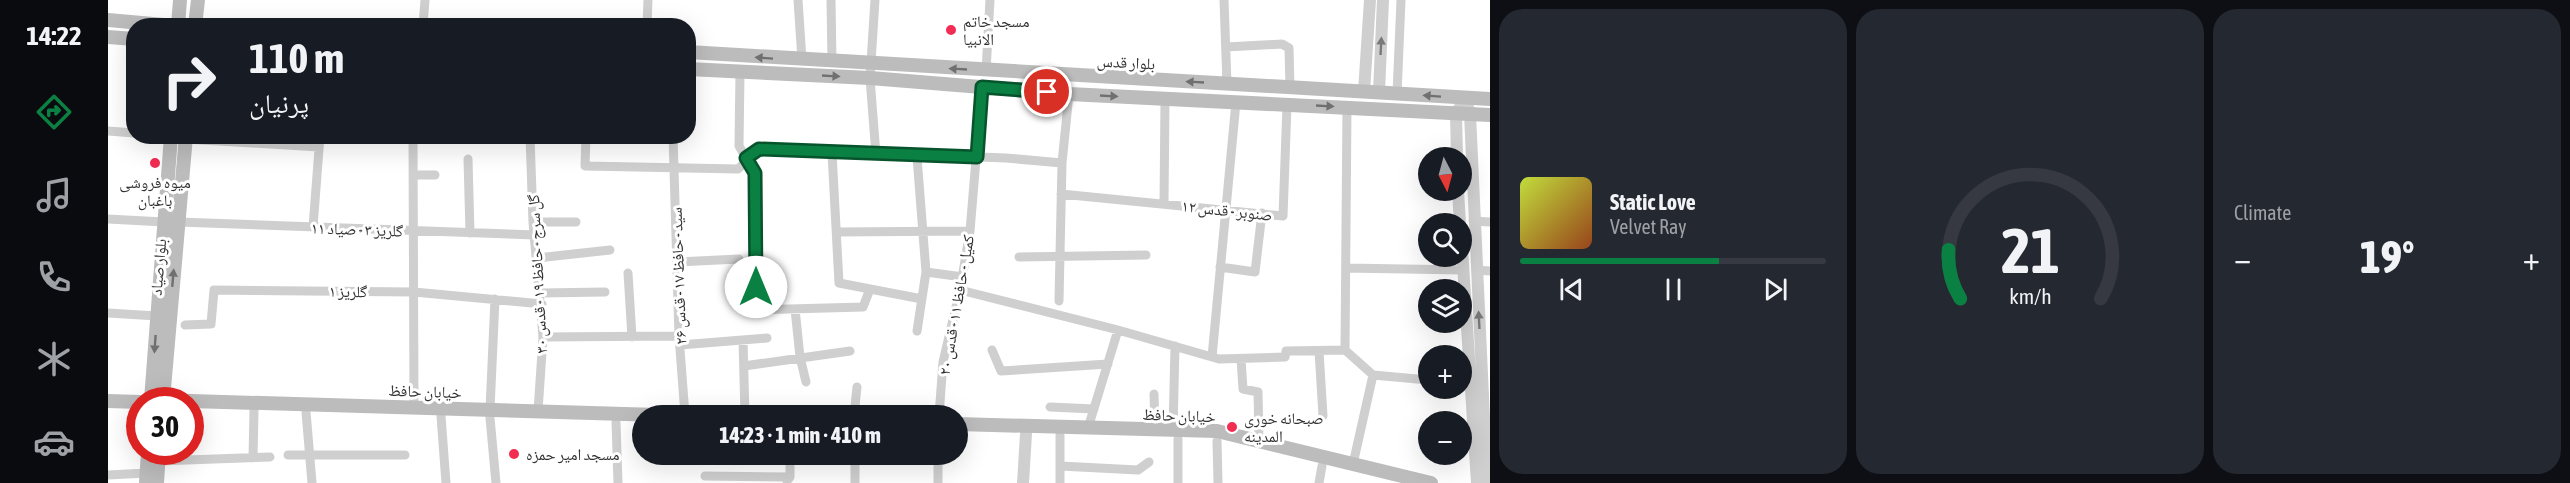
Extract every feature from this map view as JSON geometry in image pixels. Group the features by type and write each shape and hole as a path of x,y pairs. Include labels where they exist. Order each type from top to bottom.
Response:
{"main road":[{"path":"177,18 180,0"},
{"path":"196,18 198,0"},
{"path":"108,20 126,22"},
{"path":"108,37 126,38"},
{"name":"بلوار قدس","path":"696,53 832,62 871,71 982,87 1069,94 1490,115"},
{"name":"بلوار قدس","path":"696,69 740,72 986,71 1490,99"},
{"name":"بلوار صیاد","path":"160,387 171,222 171,144"},
{"name":"بلوار صیاد","path":"159,387 157,316 185,144"},
{"path":"108,401 126,402"},
{"name":"خیابان حافظ","path":"204,401 414,407 632,422"},
{"name":"خیابان حافظ","path":"204,408 441,416 538,411 632,414"},
{"name":"خیابان حافظ","path":"968,424 1155,430 1218,441 1393,483"},
{"name":"خیابان حافظ","path":"968,432 1176,435 1217,431 1431,483"},
{"path":"156,465 157,483"}],"street":[{"path":"424,18 425,0"},
{"path":"647,18 648,0"},
{"path":"798,0 802,60"},
{"path":"831,0 832,62"},
{"path":"875,0 871,71 876,155"},
{"path":"986,71 990,0"},
{"path":"1224,0 1227,84"},
{"path":"1364,92 1370,0"},
{"path":"1378,92 1383,0"},
{"path":"1397,94 1401,0"},
{"path":"1226,47 1282,44 1289,48 1290,88"},
{"path":"740,72 739,146 755,173 756,310 863,307 870,289"},
{"name":"کمیل - حافظ ۱۱ - قدس ۲۰","path":"940,405 943,363 963,277 970,231 982,87"},
{"path":"1059,301 1058,258 1062,163 1069,94"},
{"path":"1458,147 1466,98"},
{"path":"1164,204 1165,99"},
{"path":"1212,357 1236,102"},
{"name":"صنوبر - قدس ۱۲","path":"1061,194 1283,216 1287,105"},
{"path":"1345,350 1347,108"},
{"path":"1463,113 1473,221 1467,345"},
{"path":"108,131 126,132"},
{"path":"275,144 319,147"},
{"path":"314,227 319,144"},
{"path":"413,144 414,407"},
{"name":"گل سرج - حافظ ۱۹ - قدس ۳۰","path":"530,144 533,222 542,304 543,338 538,411"},
{"path":"586,144 585,166 738,169 746,158 759,149 917,157 977,157 1062,163"},
{"name":"سید - حافظ ۱۷ - قدس ۲۶","path":"674,144 679,341 684,405"},
{"path":"832,153 839,283 922,299"},
{"path":"917,157 927,272 917,331"},
{"path":"468,159 470,233"},
{"path":"413,175 435,175"},
{"path":"1220,267 1255,272 1262,213"},
{"name":"گلریز ۳ - صیاد ۱۱","path":"108,219 535,235"},
{"path":"1473,221 1490,222"},
{"path":"533,222 576,222"},
{"path":"837,232 970,231"},
{"path":"537,258 610,250"},
{"path":"1020,257 1146,255"},
{"path":"676,262 738,259"},
{"path":"1469,267 1485,357 1487,483"},
{"path":"1346,268 1490,271"},
{"path":"927,272 963,277"},
{"path":"628,273 632,337"},
{"name":"گلریز ۱","path":"185,324 210,324 214,290 414,292 542,304"},
{"path":"960,290 1118,330 1212,357 1285,357 1286,351 1345,350 1373,375 1418,379"},
{"path":"541,293 605,292"},
{"path":"495,299 490,414 496,483"},
{"path":"795,309 800,357 806,382"},
{"path":"108,313 157,316"},
{"path":"1088,428 1118,330"},
{"path":"543,338 632,337 679,341 767,338"},
{"path":"743,340 745,405"},
{"path":"1175,346 1178,483"},
{"path":"992,350 1001,371 1107,364"},
{"path":"744,366 850,351"},
{"path":"1319,351 1323,416"},
{"path":"1241,358 1243,389 1258,392 1258,441"},
{"path":"1353,464 1373,375"},
{"path":"855,405 856,387"},
{"path":"1154,394 1155,430"},
{"path":"1468,399 1477,483"},
{"path":"1050,407 1094,409"},
{"path":"254,410 254,458"},
{"path":"306,412 312,483"},
{"path":"441,416 446,483"},
{"path":"616,422 618,483"},
{"path":"1023,483 1026,434"},
{"path":"1060,435 1060,483"},
{"path":"1218,441 1218,483"},
{"path":"288,455 405,455"},
{"path":"204,456 270,457"},
{"path":"1060,466 1138,470 1149,462"},
{"path":"705,476 788,480 789,465"},
{"path":"855,465 855,483"},
{"path":"938,465 938,483"},
{"path":"1319,483 1322,466"},
{"path":"108,475 146,478"}],"place":[{"name":"مسجد خاتم الانبیا","path":"951,30"},
{"name":"میوه فروشی باغبان","path":"155,163"},
{"name":"صبحانه خوری المدینه","path":"1232,427"},
{"name":"مسجد امیر حمزه","path":"514,454"}],"route":[{"path":"756,287 755,173 746,158 759,149 917,157 977,157 982,87 1047,92"}]}
